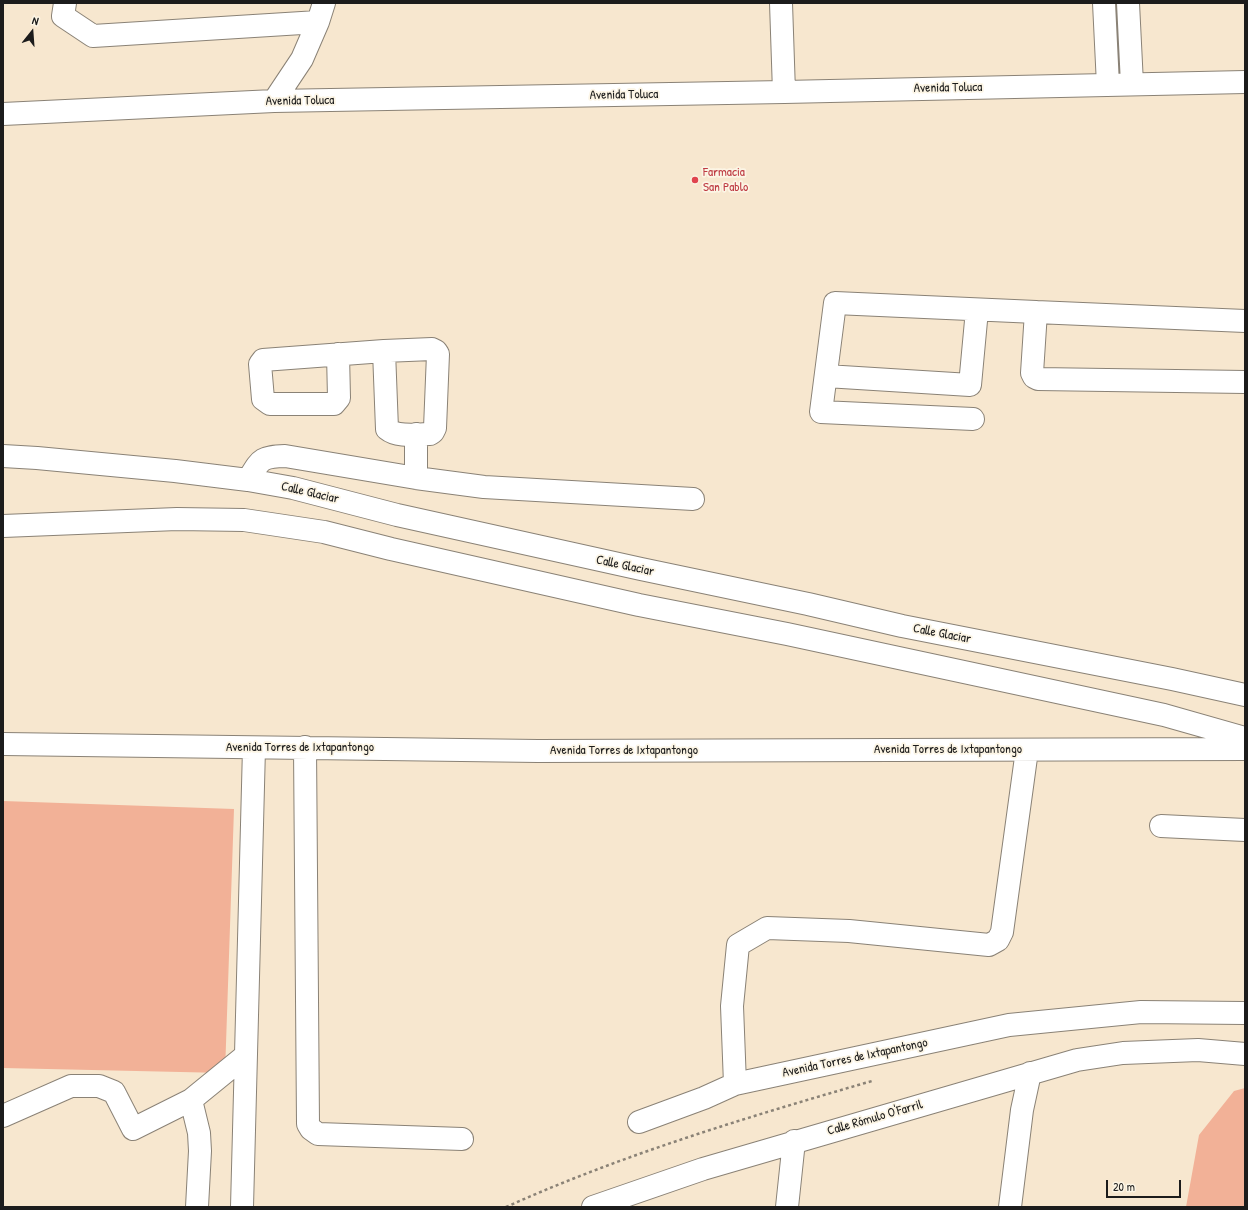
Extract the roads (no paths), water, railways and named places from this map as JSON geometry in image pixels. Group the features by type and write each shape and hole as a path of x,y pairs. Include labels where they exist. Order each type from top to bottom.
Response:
{"street":[{"path":"65,3 63,16 93,36 321,12 302,59 274,101"},
{"path":"781,3 784,92"},
{"path":"1104,3 1108,85"},
{"path":"1128,3 1132,84"},
{"name":"Avenida Toluca","path":"3,114 274,101 1245,82"},
{"path":"973,419 821,412 835,304 1245,321"},
{"path":"826,376 970,385 977,310"},
{"path":"1036,312 1032,373 1034,377 1038,379 1245,382"},
{"path":"338,354 384,351 432,349 436,351 438,354 435,428 430,434 398,434 391,433 387,429 384,351"},
{"path":"416,434 416,478"},
{"name":"Calle Glaciar","path":"3,456 37,458 248,480 293,488 397,515 808,604 902,626 1245,695"},
{"path":"248,480 259,462 269,456 285,456 416,478 484,487 693,499"},
{"path":"324,532 332,498"},
{"path":"3,526 177,519 244,520 324,532 391,549 639,605 787,634 1164,716 1245,738"},
{"name":"Avenida Torres de Ixtapantongo","path":"3,744 538,751 1245,749"},
{"path":"305,747 308,1124 318,1134 462,1139"},
{"path":"242,1207 254,748"},
{"path":"735,1084 732,1006 738,945 767,928 849,931 989,945 998,940 1002,932 1026,750"},
{"path":"1161,826 1245,830"},
{"name":"Avenida Torres de Ixtapantongo","path":"639,1122 704,1098 735,1084 1009,1025 1141,1012 1245,1013"},
{"name":"Calle Rómulo O'Farril","path":"593,1207 703,1169 1077,1060 1123,1053 1198,1050 1245,1054"},
{"path":"3,1116 70,1086 99,1086 114,1092 133,1129 191,1100 245,1056"},
{"path":"1010,1207 1022,1110 1030,1074"},
{"path":"191,1100 199,1133 200,1145 197,1207"},
{"path":"787,1207 794,1142"}],"place":[{"name":"Farmacia San Pablo","path":"695,180"}]}
